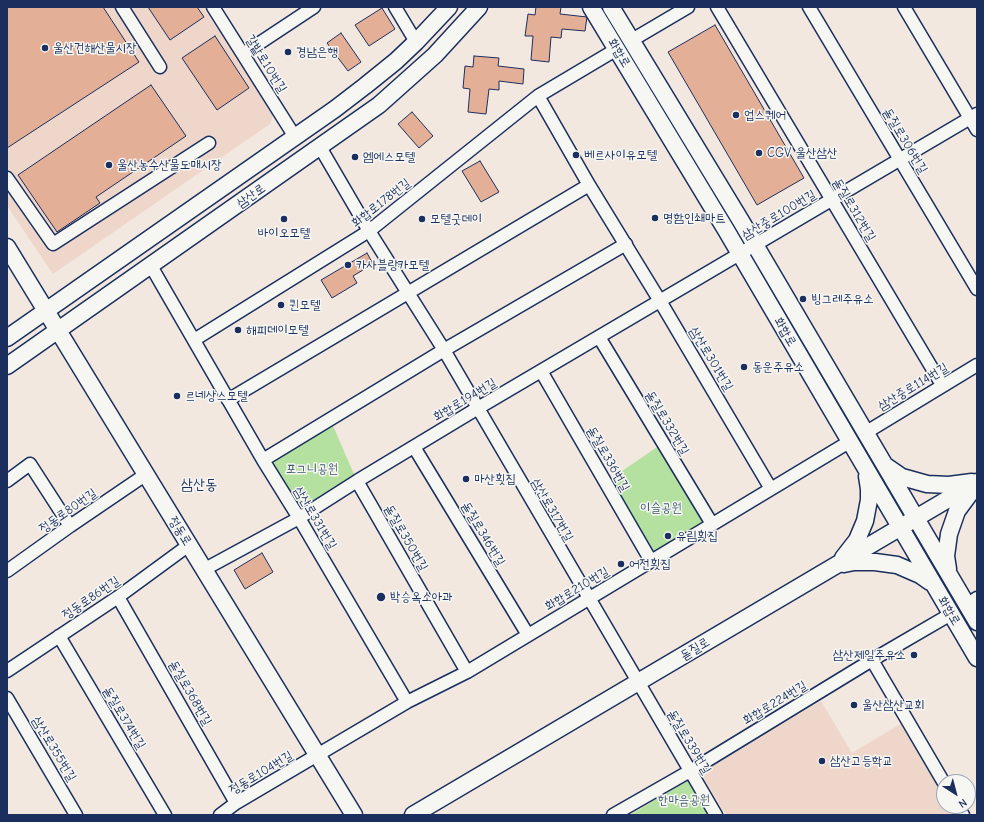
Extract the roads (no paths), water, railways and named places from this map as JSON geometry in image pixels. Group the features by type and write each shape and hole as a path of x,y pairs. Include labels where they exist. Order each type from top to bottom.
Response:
{"main road":[{"name":"삼산로","path":"7,338 366,86 416,42 448,7"},
{"name":"화합로","path":"611,7 950,576 972,602 977,622"},
{"name":"삼산로","path":"7,366 379,105 410,79 435,55 479,9"},
{"name":"화합로","path":"592,10 740,254 977,658"},
{"name":"정동로","path":"7,247 47,310 145,475 205,569 354,815"},
{"path":"866,470 876,482 883,482 887,476 881,461"},
{"path":"881,461 894,473 902,477 927,484 949,485 977,481"},
{"path":"833,567 851,550 865,521 869,489 866,470"},
{"name":"돋질로","path":"413,815 916,519 977,481"},
{"path":"950,576 946,556 948,534 957,511 977,485"},
{"path":"833,567 854,562 897,565 920,575 934,586"},
{"path":"951,614 946,603 947,599 951,595 956,594 972,602"}],"street":[{"path":"122,7 160,67"},
{"name":"갈밭로10번길","path":"213,7 295,137"},
{"path":"243,54 313,7"},
{"path":"396,7 416,42"},
{"path":"632,40 688,7"},
{"name":"돋질로312번길","path":"717,7 942,385"},
{"name":"돋질로306번길","path":"809,7 977,289"},
{"path":"904,7 974,116 977,130"},
{"name":"화합로178번길","path":"194,340 369,231 538,96 617,49"},
{"name":"삼산로301번길","path":"538,96 589,185 626,244 771,489"},
{"name":"삼산중로100번길","path":"740,254 974,116"},
{"path":"7,178 53,244 209,143"},
{"name":"삼산로317번길","path":"320,147 369,231 444,350 638,683"},
{"path":"228,400 589,185"},
{"path":"263,460 444,350 626,244"},
{"name":"화합로194번길","path":"205,569 299,518 478,408 740,254"},
{"name":"삼산로331번길","path":"151,266 263,460 299,518 407,702"},
{"name":"돋질로332번길","path":"599,337 712,524"},
{"name":"삼산중로114번길","path":"865,433 977,365"},
{"name":"돋질로336번길","path":"541,371 651,561"},
{"name":"화합로210번길","path":"318,755 407,702 467,672 849,442"},
{"name":"돋질로346번길","path":"414,447 528,635"},
{"path":"7,480 30,464 70,526"},
{"name":"정동로80번길","path":"7,571 145,475"},
{"name":"돋질로350번길","path":"357,481 467,672"},
{"name":"정동로86번길","path":"7,671 118,597 189,545"},
{"name":"돋질로368번길","path":"118,597 236,804"},
{"name":"화합로224번길","path":"613,815 690,771 872,660 951,614"},
{"name":"돋질로374번길","path":"59,636 165,815"},
{"path":"872,660 939,774"},
{"name":"돋질로339번길","path":"638,683 716,815"},
{"name":"삼산로355번길","path":"7,698 76,815"},
{"name":"정동로104번길","path":"220,815 318,755"}],"place":[{"name":"울산건해산물시장","path":"45,48"},
{"name":"경남은행","path":"288,52"},
{"name":"업스퀘어","path":"736,115"},
{"name":"CGV 울산삼산","path":"759,153"},
{"name":"베르사이유모텔","path":"576,155"},
{"name":"엠에스모텔","path":"355,157"},
{"name":"울산농수산물도매시장","path":"109,165"},
{"name":"명함인쇄마트","path":"655,218"},
{"name":"바이오모텔","path":"284,219"},
{"name":"모텔굿데이","path":"422,219"},
{"name":"카사블랑카모텔","path":"348,265"},
{"name":"빙그레주유소","path":"803,299"},
{"name":"퀸모텔","path":"281,305"},
{"name":"해피데이모텔","path":"238,330"},
{"name":"동운주유소","path":"744,367"},
{"name":"르네상스모텔","path":"177,396"},
{"name":"마산횟집","path":"466,479"},
{"name":"유림횟집","path":"668,536"},
{"name":"어전횟집","path":"621,564"},
{"name":"박승옥소아과","path":"381,597"},
{"name":"삼산제일주유소","path":"914,655"},
{"name":"울산삼산교회","path":"854,705"},
{"name":"삼산고등학교","path":"822,761"}],"district":[{"name":"삼산동","path":"199,485"}],"park label":[{"name":"포그니공원","path":"312,469"},
{"name":"이슬공원","path":"661,508"},
{"name":"한마음공원","path":"684,800"}]}
